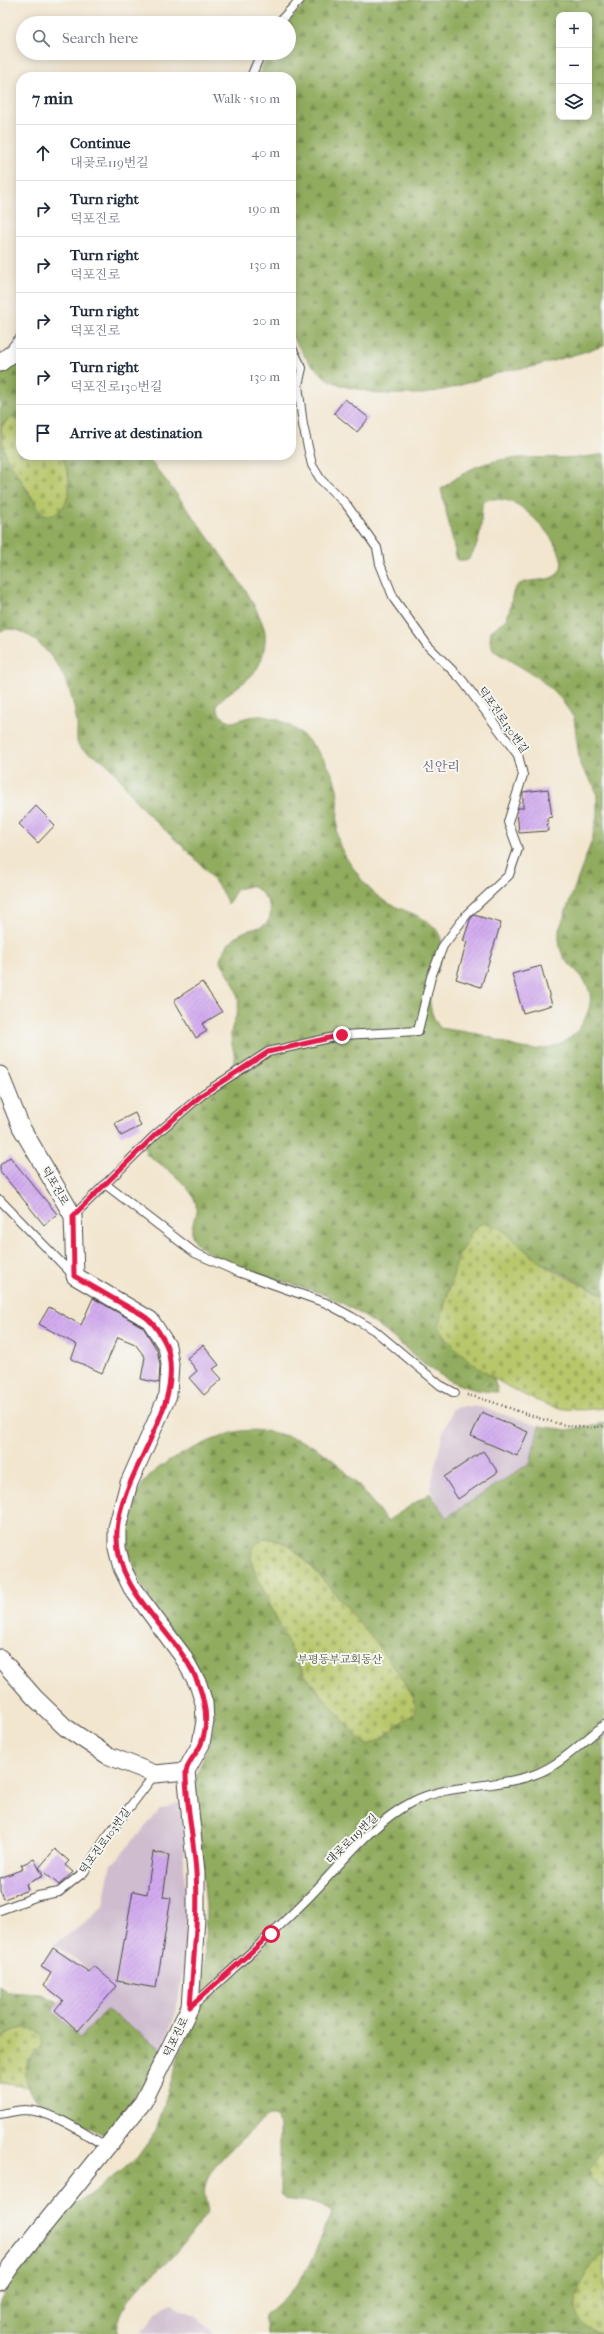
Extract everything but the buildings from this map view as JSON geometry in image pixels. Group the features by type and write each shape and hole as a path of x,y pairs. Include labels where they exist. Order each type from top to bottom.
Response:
{"street":[{"path":"0,363 16,349"},
{"name":"덕포진로","path":"0,1075 21,1127 73,1216 74,1276"},
{"path":"0,1658 34,1697 65,1727 107,1755 155,1774 186,1770 201,1744 205,1722 204,1703 198,1684 182,1655 132,1588 122,1568 117,1548 117,1528 129,1483 168,1395 170,1364 167,1346 150,1320 74,1276"},
{"name":"덕포진로","path":"0,2282 61,2204 108,2148 143,2102 190,2007 196,1918 196,1872 186,1770"}],"lane":[{"path":"285,16 300,0"},
{"path":"253,72 258,60"},
{"name":"덕포진로130번길","path":"73,1216 154,1136 203,1094 268,1052 342,1035 418,1030 431,977 443,946 467,914 509,875 518,849 508,822 523,775 518,756 462,680 428,646 394,599 380,564 377,548 346,504 321,480 312,465 303,425 298,384 302,368 296,356"},
{"path":"105,1184 195,1253 238,1272 326,1303 352,1317 374,1330 440,1385 454,1393"},
{"path":"0,1200 74,1276"},
{"name":"대곶로119번길","path":"190,2007 303,1904 360,1842 394,1814 412,1802 429,1795 533,1775 561,1759 604,1725"},
{"name":"덕포진로103번길","path":"0,1910 38,1896 59,1892 84,1872 155,1774"},
{"path":"0,2114 24,2110 40,2112 68,2125 108,2148"}],"path":[{"path":"454,1393 524,1412 549,1422 585,1427 604,1426"}],"shaded area":[{"path":"465,1406 480,1407 539,1426 530,1463 447,1518 430,1489 443,1432 453,1408"},
{"path":"182,1801 187,1944 176,2013 162,2049 80,2038 51,2011 87,1969 74,1958 53,1945 87,1922 103,1906 110,1867 160,1810"},
{"path":"173,2303 179,2309 196,2315 215,2334 140,2334 156,2313 167,2305"}],"green space":[{"path":"309,0 604,0 604,346 532,367 507,370 452,388 423,394 380,394 343,386 327,379 308,361 296,343 296,72 260,72 265,60 296,60 296,16 294,16"},
{"path":"16,355 16,419 3,423 5,445 9,457 27,492 45,516 55,513 62,508 67,500 69,482 68,472 64,460 149,460 165,479 221,555 251,599 264,628 264,649 257,669 252,675 216,705 218,712 224,718 234,722 244,718 261,716 273,718 286,723 309,741 319,753 333,777 337,789 338,836 339,843 346,857 361,879 377,895 388,903 425,920 436,929 440,936 442,947 441,957 431,990 430,1002 432,1014 440,1028 477,1034 529,1049 553,1046 574,1035 579,1029 588,1011 590,998 589,990 580,974 565,959 561,952 559,930 592,840 597,816 597,796 594,786 580,765 574,718 558,695 536,676 494,651 490,641 491,631 502,623 509,613 514,590 517,586 525,582 554,577 561,568 561,560 553,541 529,513 514,503 508,501 487,499 482,505 480,534 473,553 468,560 457,560 441,489 470,470 496,461 527,458 573,458 604,454 604,1295 536,1260 501,1230 459,1254 439,1326 445,1337 494,1379 498,1392 481,1391 465,1387 451,1381 424,1364 372,1322 327,1296 229,1263 200,1247 192,1237 192,1226 196,1210 194,1198 176,1176 146,1154 144,1144 225,1074 233,1063 234,1055 231,1041 231,1031 237,1011 238,995 233,982 220,960 227,946 233,939 241,933 264,925 269,920 270,908 264,896 255,888 250,886 237,889 228,904 221,890 201,865 143,809 112,769 104,761 79,746 75,711 69,688 53,658 45,649 28,635 10,629 0,631 0,362"},
{"path":"11,418 16,420 16,460 64,460 68,472 69,492 63,508 56,513 46,516 40,510 5,455 1,428 7,420"},
{"path":"484,1223 492,1225 506,1233 531,1256 546,1266 571,1280 604,1295 604,1408 579,1410 567,1409 555,1407 524,1395 490,1376 474,1364 448,1339 439,1326 459,1254 475,1227"},
{"path":"604,1423 604,2150 599,2155 600,2186 604,2188 604,2252 598,2257 596,2332 604,2334 267,2334 265,2315 297,2286 313,2257 332,2212 323,2207 304,2201 290,2200 280,2194 280,2125 275,2117 267,2117 231,2149 214,2168 205,2187 208,2212 185,2243 138,2289 130,2299 123,2309 117,2334 0,2334 0,2301 33,2250 67,2212 136,2159 156,2131 179,2055 196,2015 204,1982 206,1907 195,1784 210,1738 214,1719 213,1709 208,1689 202,1676 160,1614 141,1583 133,1566 129,1549 127,1525 130,1510 140,1489 148,1477 177,1456 230,1433 256,1430 289,1436 317,1449 340,1466 350,1476 387,1521 430,1493 447,1517 530,1463 539,1426 568,1430","holes":["264,1538 284,1543 298,1553 313,1567 392,1665 401,1677 415,1703 324,1699 312,1683 292,1650 251,1563"]},
{"name":"부평동부교회동산","path":"264,1538 278,1541 287,1545 318,1574 380,1648 410,1691 415,1703 415,1712 381,1739 368,1745 359,1739 305,1675 292,1652 251,1563 253,1548"},
{"path":"0,1986 8,1992 41,1994 58,2002 52,2011 80,2038 107,2010 162,2049 146,2082 105,2135 43,2106 35,2099 26,2084 26,2068 34,2053 42,2046 12,2031 0,2038"},
{"path":"24,2028 41,2035 43,2042 42,2046 32,2055 27,2064 26,2074 28,2087 0,2083 0,2038 12,2031"},
{"path":"604,2150 604,2188 591,2179 588,2169"},
{"path":"604,2252 604,2333 589,2329 580,2321 576,2310 580,2285 595,2261"}],"district":[{"name":"신안리","path":"441,766"}],"route":[{"path":"271,1934 190,2007 196,1918 196,1872 186,1770 201,1744 205,1722 204,1703 198,1684 182,1655 132,1588 122,1568 117,1548 117,1528 129,1483 168,1395 170,1364 167,1346 150,1320 74,1276 73,1216 154,1136 203,1094 268,1052 342,1035"}]}
